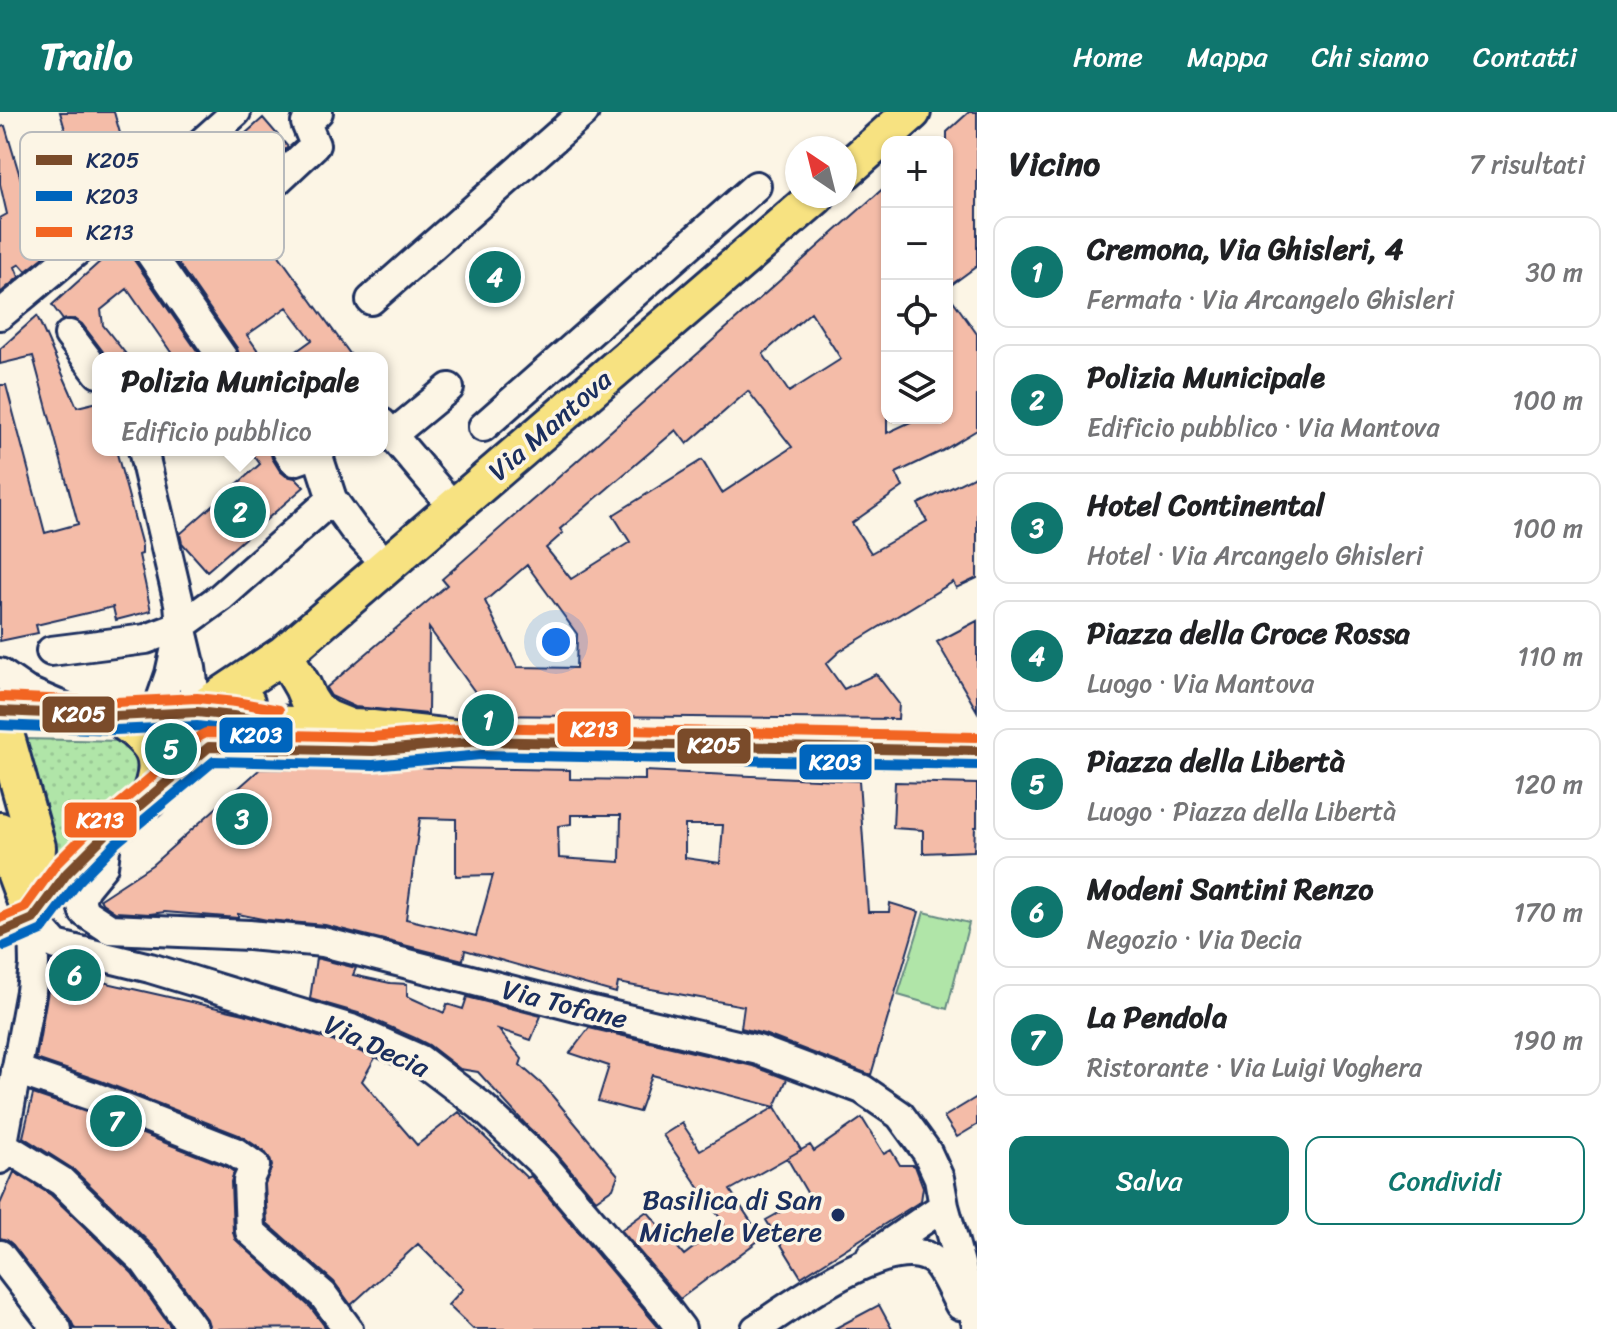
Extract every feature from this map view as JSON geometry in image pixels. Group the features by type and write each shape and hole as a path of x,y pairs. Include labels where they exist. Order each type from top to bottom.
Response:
{"main road":[{"path":"857,160 912,112"},
{"name":"Via Mantova","path":"33,919 67,873 107,833 209,747 264,682 270,663 802,208"},
{"path":"197,712 270,663 303,687 316,711 350,727"},
{"path":"33,919 37,847 0,713 116,716 197,712 272,724 350,727 480,741 977,751"},
{"path":"116,716 145,739 154,751 157,780 148,800"},
{"path":"209,747 373,751 480,741"},
{"path":"0,831 33,919"},
{"path":"0,933 33,919"}],"street":[{"path":"214,132 236,112"},
{"path":"284,174 315,145 306,123 318,112"},
{"path":"371,300 584,112"},
{"path":"483,427 756,186"},
{"path":"710,227 740,262"},
{"path":"0,315 66,260"},
{"path":"155,260 219,352"},
{"path":"620,307 649,340"},
{"path":"69,335 92,365"},
{"path":"388,428 449,388"},
{"path":"388,430 454,508"},
{"path":"144,456 179,603 197,712"},
{"path":"291,456 294,461 308,456"},
{"path":"320,456 332,499 353,528 387,565"},
{"path":"51,651 146,639 181,626 221,597 332,499"},
{"path":"156,714 170,674 181,626"},
{"path":"0,673 26,691 79,715"},
{"name":"Via Tofane","path":"107,833 103,866 80,899 84,912 110,929 249,935 323,942 758,1050 862,1089 900,1115 927,1152 939,1178 975,1327"},
{"path":"33,919 34,965 2,1152 61,1181 145,1262 193,1329"},
{"name":"Via Decia","path":"33,919 56,945 150,968 351,1029 419,1059 481,1106 543,1164 681,1329"},
{"path":"150,968 157,932"},
{"path":"16,1070 95,1097 235,1152 255,1166 248,1181 250,1231 323,1295 348,1329"},
{"path":"756,1329 857,1266 944,1206"},
{"path":"857,1266 892,1255 921,1254 934,1260 975,1327"},
{"path":"0,1255 57,1329"}],"green space":[{"path":"23,739 123,741 145,753 141,787 55,855"},
{"path":"924,912 969,923 947,1009 898,995"}],"building":[{"path":"60,112 114,112 120,132 66,132"},
{"path":"969,112 977,112 977,266 953,284 953,136 947,136 947,132"},
{"path":"263,118 275,132 247,132"},
{"path":"5,126 20,176 20,260 40,260 26,271 20,264 15,267 19,277 0,293 0,218 7,214 0,184 0,127"},
{"path":"881,190 881,424 887,424 887,433 906,424 953,424 953,300 977,334 977,430 896,473 903,487 852,523 871,553 927,521 918,504 977,475 977,578 956,588 953,582 840,651 826,664 844,689 876,674 899,704 898,719 474,715 475,692 429,628 428,714 355,707 331,696 326,688 447,585 442,579","holes":["811,312 841,359 789,392 763,354","748,391 792,447 722,493 702,460 613,515 630,542 571,579 546,548 563,533 560,529 676,430 687,444","527,565 577,634 576,668 517,667 485,601"]},
{"path":"102,260 134,260 198,352 171,352 127,289 101,310 103,325 124,352 103,352 82,324 75,319 63,320 52,305"},
{"path":"176,260 282,260 349,352 295,352 312,340 287,307 247,335 259,352 238,352"},
{"path":"37,316 77,407 92,403 92,456 118,456 142,546 142,554 139,555 151,611 116,620 113,607 36,625 38,633 0,641 0,385 6,385 45,533 78,524 33,356 0,364 0,349"},
{"path":"254,456 272,456 280,471 295,478 304,487 207,571 182,543 180,534 260,464"},
{"path":"977,621 977,711 937,642"},
{"path":"318,766 570,770 570,779 645,780 645,771 859,781 868,912 889,912 890,903 919,912 871,1075 741,1028 744,1006 618,983 616,993 465,950 463,960 325,925 238,914 238,918 165,912 115,912 102,903 100,899 152,865 260,769 307,770","holes":["571,815 621,815 620,862 559,858 558,826 571,824","420,818 456,819 456,876 493,875 476,936 406,919","685,825 723,825 720,863 685,858"]},
{"path":"895,782 977,784 974,851 923,853 923,830 893,828"},
{"path":"316,958 356,968 353,975 407,984 407,996 444,1013 447,1004 463,1009 467,997 541,1016 531,1040 498,1029 522,1059 520,1065 545,1087 618,1175 613,1188 596,1200 556,1153 478,1072 460,1069 429,1045 358,1013 310,999"},
{"path":"98,981 244,1014 345,1045 375,1058 362,1081 417,1145 459,1112 527,1178 531,1176 660,1329 473,1329 448,1305 463,1289 418,1244 351,1305 334,1282 267,1223 265,1184 272,1166 265,1152 241,1136 36,1059 49,985 95,993"},
{"path":"589,1028 753,1066 787,1079 775,1107 652,1075 639,1112 598,1101 609,1066 570,1053"},
{"path":"33,1094 89,1113 234,1172 231,1182 235,1239 310,1307 326,1328 210,1329 207,1319 157,1250 73,1169 23,1137"},
{"path":"977,1097 977,1125 957,1137 944,1117"},
{"path":"775,1107 801,1150 730,1190 762,1238 680,1299 621,1230 647,1211 684,1255 724,1224 663,1135 682,1123 700,1150"},
{"name":"Basilica di San Michele Vetere","path":"862,1118 884,1154 891,1150 900,1165 915,1166 923,1187 921,1201 801,1277 766,1220 809,1196 787,1158 810,1145 814,1151"},
{"path":"14,1172 51,1195 132,1273 172,1329 75,1329 13,1245 0,1238 0,1204"},
{"path":"879,1305 892,1329 834,1329"}],"transit line":[{"name":"K213","path":"1,697 116,702 197,698 279,710"},
{"name":"K205","path":"0,711 116,716 197,712 276,724"},
{"name":"K203","path":"0,725 115,730 197,726 273,738"},
{"name":"K213","path":"0,918 24,908 56,864 97,823 206,733 373,737 480,727 977,737"},
{"name":"K205","path":"0,933 33,919 67,873 107,833 209,747 373,751 480,741 977,751"},
{"name":"K203","path":"5,946 42,930 78,882 116,843 214,761 373,765 481,755 977,765"}],"place":[{"name":"Piazza della Croce Rossa","path":"495,277"},
{"name":"Polizia Municipale","path":"240,512"},
{"name":"Cremona, Via Ghisleri, 4","path":"488,720"},
{"name":"Piazza della Libertà","path":"171,749"},
{"name":"Hotel Continental","path":"242,819"},
{"name":"Modeni Santini Renzo","path":"75,975"},
{"name":"La Pendola","path":"116,1121"},
{"name":"Basilica di San Michele Vetere","path":"838,1215"}]}
